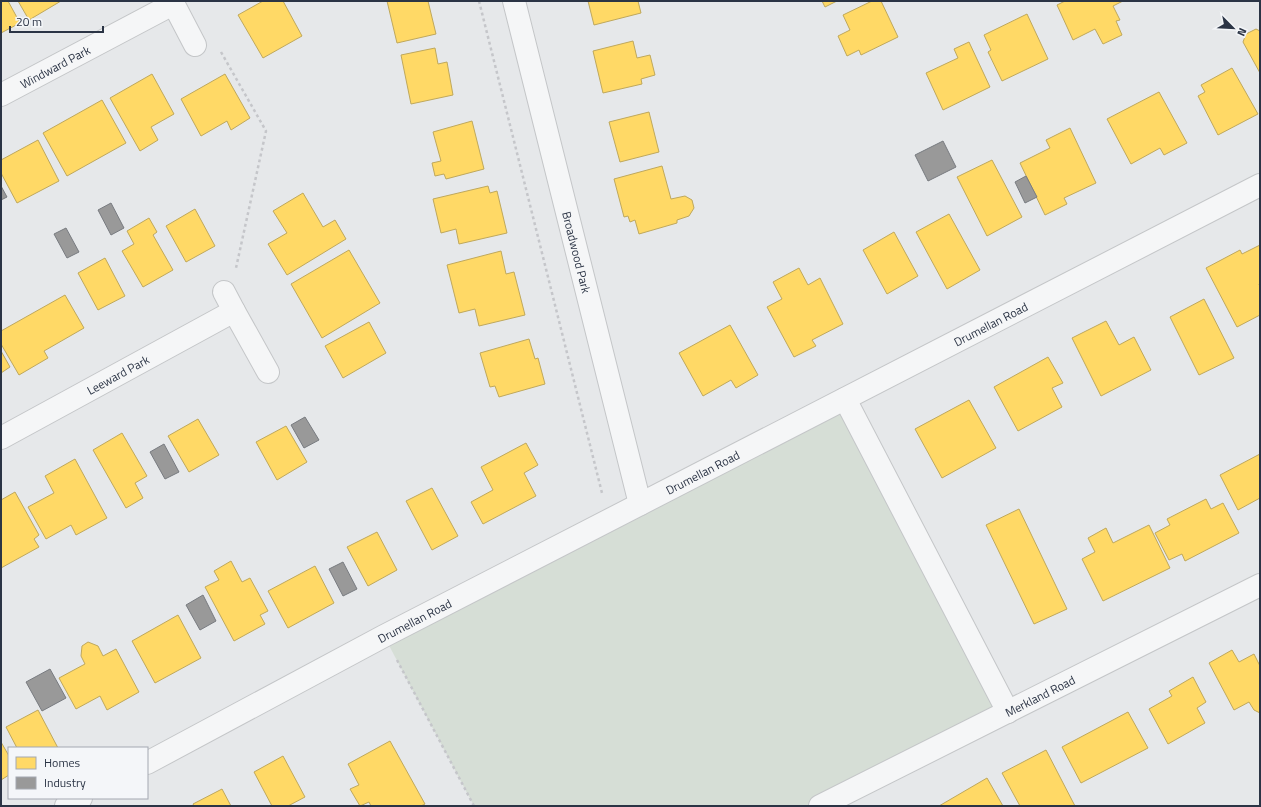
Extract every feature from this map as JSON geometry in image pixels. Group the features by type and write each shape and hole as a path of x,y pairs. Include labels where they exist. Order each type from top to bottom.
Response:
{"street":[{"name":"Broadwood Park","path":"514,1 640,504"},
{"name":"Windward Park","path":"1,95 172,2 195,45"},
{"name":"Drumellan Road","path":"148,762 384,636 1260,185"},
{"path":"229,302 268,372"},
{"name":"Leeward Park","path":"1,438 229,302"},
{"path":"845,399 1008,712"},
{"name":"Merkland Road","path":"820,806 1260,585"},
{"path":"66,806 79,799"}],"path":[{"path":"479,1 608,521"},
{"path":"195,45 219,48 266,131 229,302"},
{"path":"384,636 474,806"}],"shaded area":[{"path":"845,399 1008,712 820,806 474,806 384,636"}],"building: Homes":[{"path":"1,1 8,1 20,23 1,33"},
{"path":"18,1 61,1 29,20"},
{"path":"263,1 283,1 302,36 263,58 238,15"},
{"path":"387,1 428,1 436,34 397,43"},
{"path":"588,1 638,1 641,13 594,25"},
{"path":"822,1 837,1 825,7"},
{"path":"872,1 881,1 898,37 861,55 859,50 847,56 838,36 850,30 843,15"},
{"path":"1065,1 1123,1 1113,6 1120,20 1116,21 1122,35 1103,44 1095,29 1073,40 1057,5"},
{"path":"1027,14 1048,59 1002,81 988,52 991,50 984,35"},
{"path":"1256,29 1260,31 1260,73 1243,42 1246,34"},
{"path":"633,41 637,58 650,55 655,75 641,79 642,84 603,93 593,51"},
{"path":"969,42 990,87 943,110 926,73 958,58 954,49"},
{"path":"435,48 438,64 447,62 453,95 411,104 401,55"},
{"path":"1232,68 1258,114 1218,135 1198,96 1205,92 1201,85"},
{"path":"152,74 174,114 151,127 158,140 140,151 110,98"},
{"path":"225,74 250,118 231,130 227,121 201,136 181,99"},
{"path":"1159,92 1187,143 1164,155 1160,148 1131,164 1107,119"},
{"path":"102,100 126,143 67,176 43,133"},
{"path":"649,112 659,152 620,162 609,122"},
{"path":"472,121 484,169 446,179 444,174 435,176 432,163 441,161 433,132"},
{"path":"1070,128 1096,183 1064,198 1067,204 1045,215 1020,163 1050,148 1046,140"},
{"path":"38,140 59,181 17,203 1,173 1,160"},
{"path":"992,160 1022,217 987,236 957,177"},
{"path":"662,166 671,199 685,196 692,200 694,208 689,216 677,220 677,223 639,234 635,220 630,222 628,216 624,217 614,179"},
{"path":"488,186 490,193 497,191 507,233 459,244 456,229 441,233 433,199"},
{"path":"303,193 323,227 335,220 346,239 287,275 268,244 287,233 273,211"},
{"path":"195,209 215,246 186,262 166,226"},
{"path":"949,214 980,270 947,289 916,232"},
{"path":"149,218 157,232 153,235 173,270 143,287 122,251 134,244 127,231"},
{"path":"894,232 918,276 887,294 863,250"},
{"path":"1260,245 1260,315 1237,327 1206,268 1240,250 1242,254"},
{"path":"349,250 380,303 322,338 291,284"},
{"path":"501,251 506,274 514,272 525,315 479,326 475,309 459,313 447,265"},
{"path":"105,258 125,296 98,310 78,273"},
{"path":"799,268 808,285 820,278 843,324 812,340 816,346 794,357 767,307 782,299 773,282"},
{"path":"65,295 84,328 44,351 48,358 19,375 1,344 1,331"},
{"path":"1204,299 1234,358 1199,375 1170,317"},
{"path":"1106,321 1119,345 1134,337 1151,370 1101,396 1072,338"},
{"path":"369,322 386,353 343,378 325,346"},
{"path":"730,325 758,375 736,388 731,380 703,396 679,353"},
{"path":"529,339 535,359 538,358 545,384 499,397 495,386 490,387 480,353"},
{"path":"1,351 10,367 1,373"},
{"path":"1048,357 1063,383 1052,388 1062,407 1018,431 994,387"},
{"path":"969,400 996,448 942,478 915,429"},
{"path":"198,419 219,455 189,472 168,436"},
{"path":"286,426 307,462 277,480 256,442"},
{"path":"122,433 147,476 135,483 143,498 126,508 93,450"},
{"path":"526,443 538,465 524,473 536,496 483,524 471,502 493,490 481,467"},
{"path":"1260,454 1260,498 1238,510 1220,475"},
{"path":"75,459 107,518 76,535 71,525 46,539 28,507 54,493 45,476"},
{"path":"432,488 458,536 432,550 406,501"},
{"path":"15,492 39,535 34,539 39,547 1,568 1,500"},
{"path":"1206,499 1211,509 1223,503 1239,533 1185,561 1182,554 1169,560 1155,533 1170,525 1167,519"},
{"path":"1019,509 1067,609 1034,624 986,525"},
{"path":"1149,525 1170,568 1103,601 1082,559 1095,552 1088,538 1106,528 1113,543"},
{"path":"377,532 397,570 368,586 347,547"},
{"path":"231,561 242,582 250,578 268,611 260,615 265,624 234,641 205,587 219,580 214,571"},
{"path":"315,566 334,603 288,628 268,591"},
{"path":"178,615 201,658 155,683 132,641"},
{"path":"88,642 98,646 103,656 116,649 139,692 107,710 100,696 76,709 59,678 85,664 81,656 82,646"},
{"path":"1232,650 1239,662 1254,654 1260,666 1260,713 1254,710 1249,702 1234,710 1209,663"},
{"path":"1193,677 1206,702 1197,708 1205,723 1168,744 1149,709 1172,696 1169,691"},
{"path":"38,710 57,747 16,747 6,727"},
{"path":"1128,712 1148,748 1081,783 1062,747"},
{"path":"390,741 425,804 421,806 371,806 369,802 360,806 350,789 359,785 348,764"},
{"path":"1,742 8,754 8,776 1,780"},
{"path":"1046,750 1075,806 1020,806 1002,773"},
{"path":"283,756 305,797 288,806 272,806 254,772"},
{"path":"987,778 1003,806 939,806"},
{"path":"222,789 231,806 194,806 193,804"}],"building: Industry":[{"path":"943,141 956,167 928,181 915,155"},
{"path":"1026,176 1037,197 1025,203 1015,182"},
{"path":"1,186 7,197 1,200"},
{"path":"111,203 124,228 111,235 98,210"},
{"path":"66,228 79,252 67,258 54,234"},
{"path":"305,417 319,440 304,448 291,425"},
{"path":"164,444 179,472 165,479 150,452"},
{"path":"343,562 357,589 343,596 329,569"},
{"path":"203,595 216,621 200,630 186,605"},
{"path":"50,669 66,698 42,711 26,682"}]}
